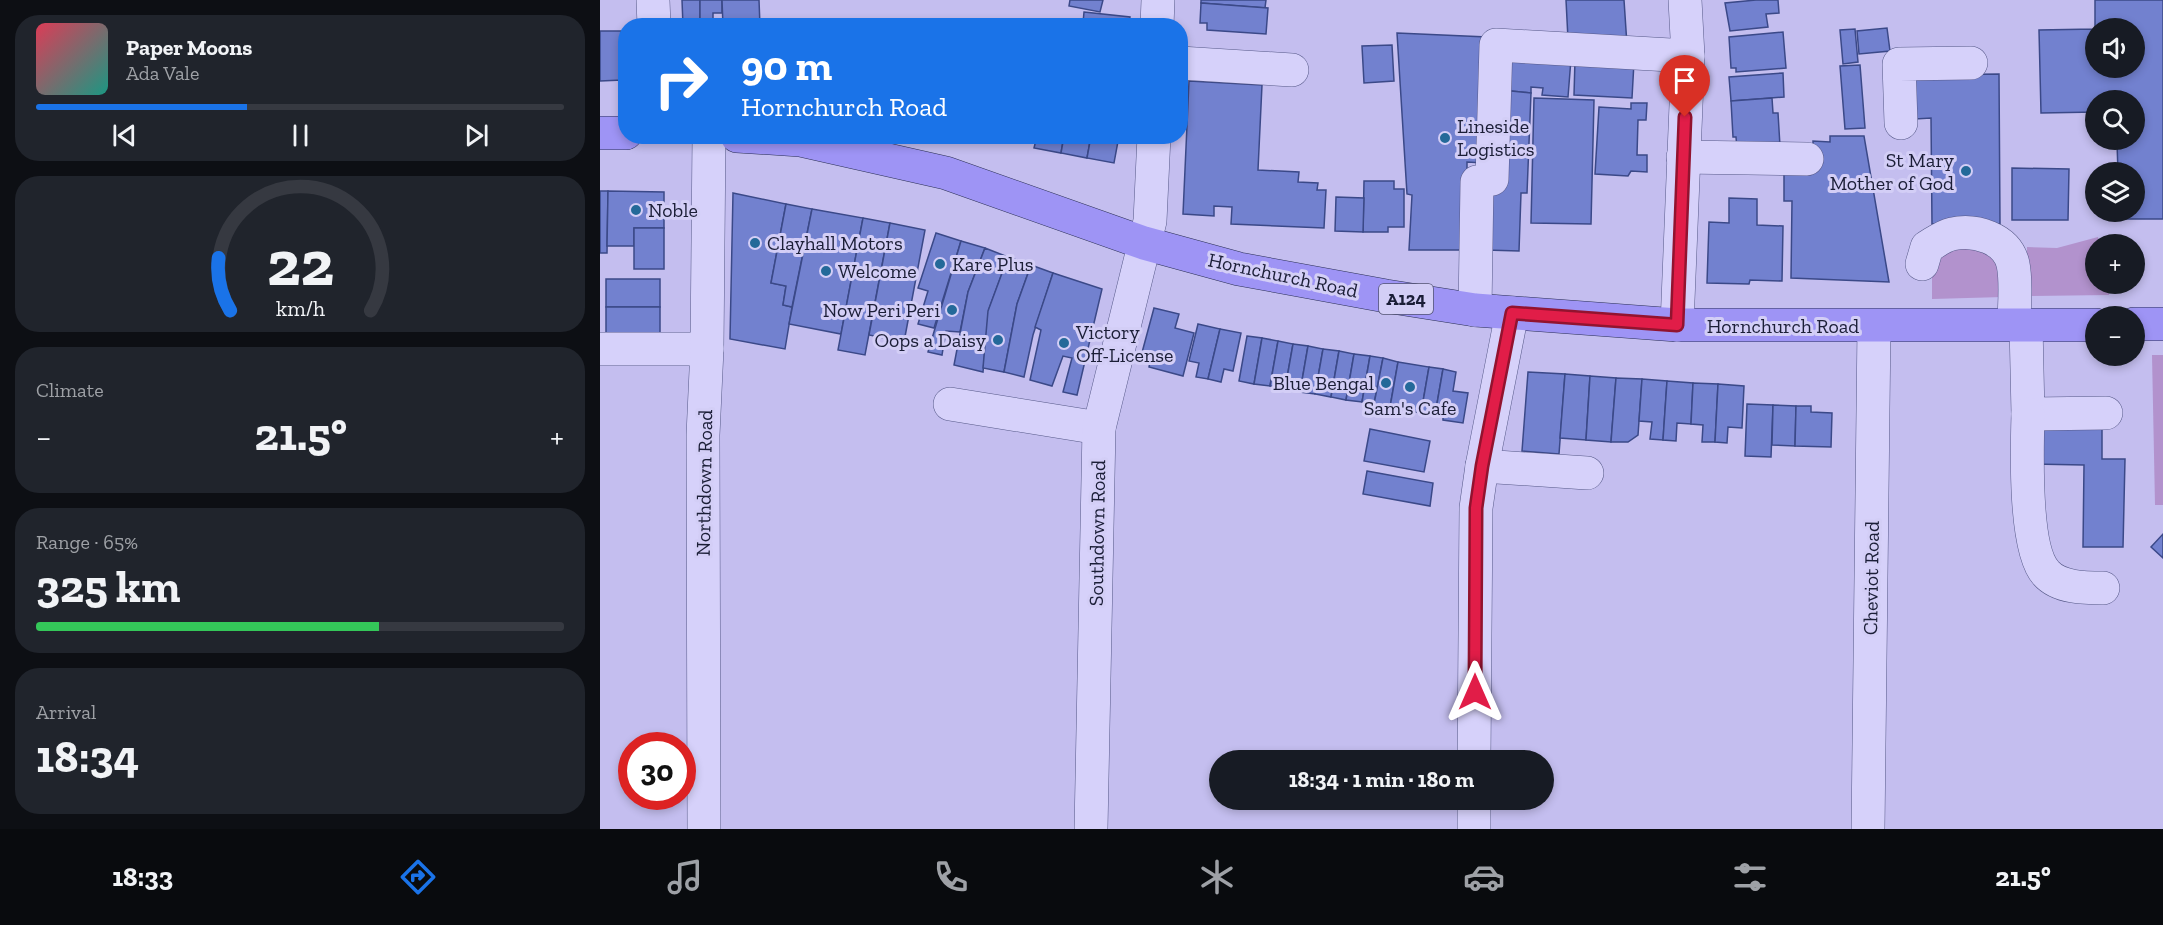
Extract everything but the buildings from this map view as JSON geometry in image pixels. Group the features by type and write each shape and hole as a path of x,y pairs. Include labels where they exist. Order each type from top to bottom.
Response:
{"main road":[{"path":"600,133 618,133"},
{"name":"Hornchurch Road","path":"818,144 946,173 1144,243 1239,269 1386,296 1475,309 1677,325 2085,325"},
{"path":"2145,324 2163,324"}],"street":[{"path":"653,0 654,18"},
{"path":"1157,18 1158,0"},
{"path":"1677,325 1688,56 1685,0"},
{"path":"1475,309 1477,182 1492,179 1496,45 1688,56"},
{"path":"1901,123 1899,64 1971,63"},
{"path":"1188,64 1292,70"},
{"name":"Northdown Road","path":"704,829 703,435 707,349 709,144"},
{"name":"Southdown Road","path":"1091,829 1099,428 1150,221 1154,144"},
{"path":"1683,157 1807,159"},
{"path":"1922,264 1927,248 1950,234 1972,233 1996,240 2007,249 2013,265 2020,325 2028,414 2027,474 2034,540 2046,574 2068,585 2103,588"},
{"path":"1474,750 1476,508 1512,313"},
{"name":"Cheviot Road","path":"1868,829 1874,326"},
{"path":"600,349 707,349"},
{"path":"950,404 1099,428"},
{"path":"2028,414 2106,413"},
{"path":"1482,466 1587,473"},
{"path":"1474,810 1474,829"}],"shaded area":[{"path":"2085,240 2085,294 2109,295 2027,296 2027,247 2057,248"},
{"path":"1978,245 2002,265 2003,297 1932,299 1932,264 1940,254"},
{"path":"2152,355 2163,355 2163,505 2155,505"}],"place":[{"name":"Lineside Logistics","path":"1445,138"},
{"name":"St Mary Mother of God","path":"1966,171"},
{"name":"Noble","path":"636,210"},
{"name":"Clayhall Motors","path":"755,243"},
{"name":"Kare Plus","path":"940,264"},
{"name":"Welcome","path":"826,271"},
{"name":"Now Peri Peri","path":"952,310"},
{"name":"Oops a Daisy","path":"998,340"},
{"name":"Victory Off-License","path":"1064,343"},
{"name":"Blue Bengal","path":"1386,383"},
{"name":"Sam's Cafe","path":"1410,387"}],"route":[{"path":"1475,692 1476,508 1512,313 1677,325 1685,117"}]}
